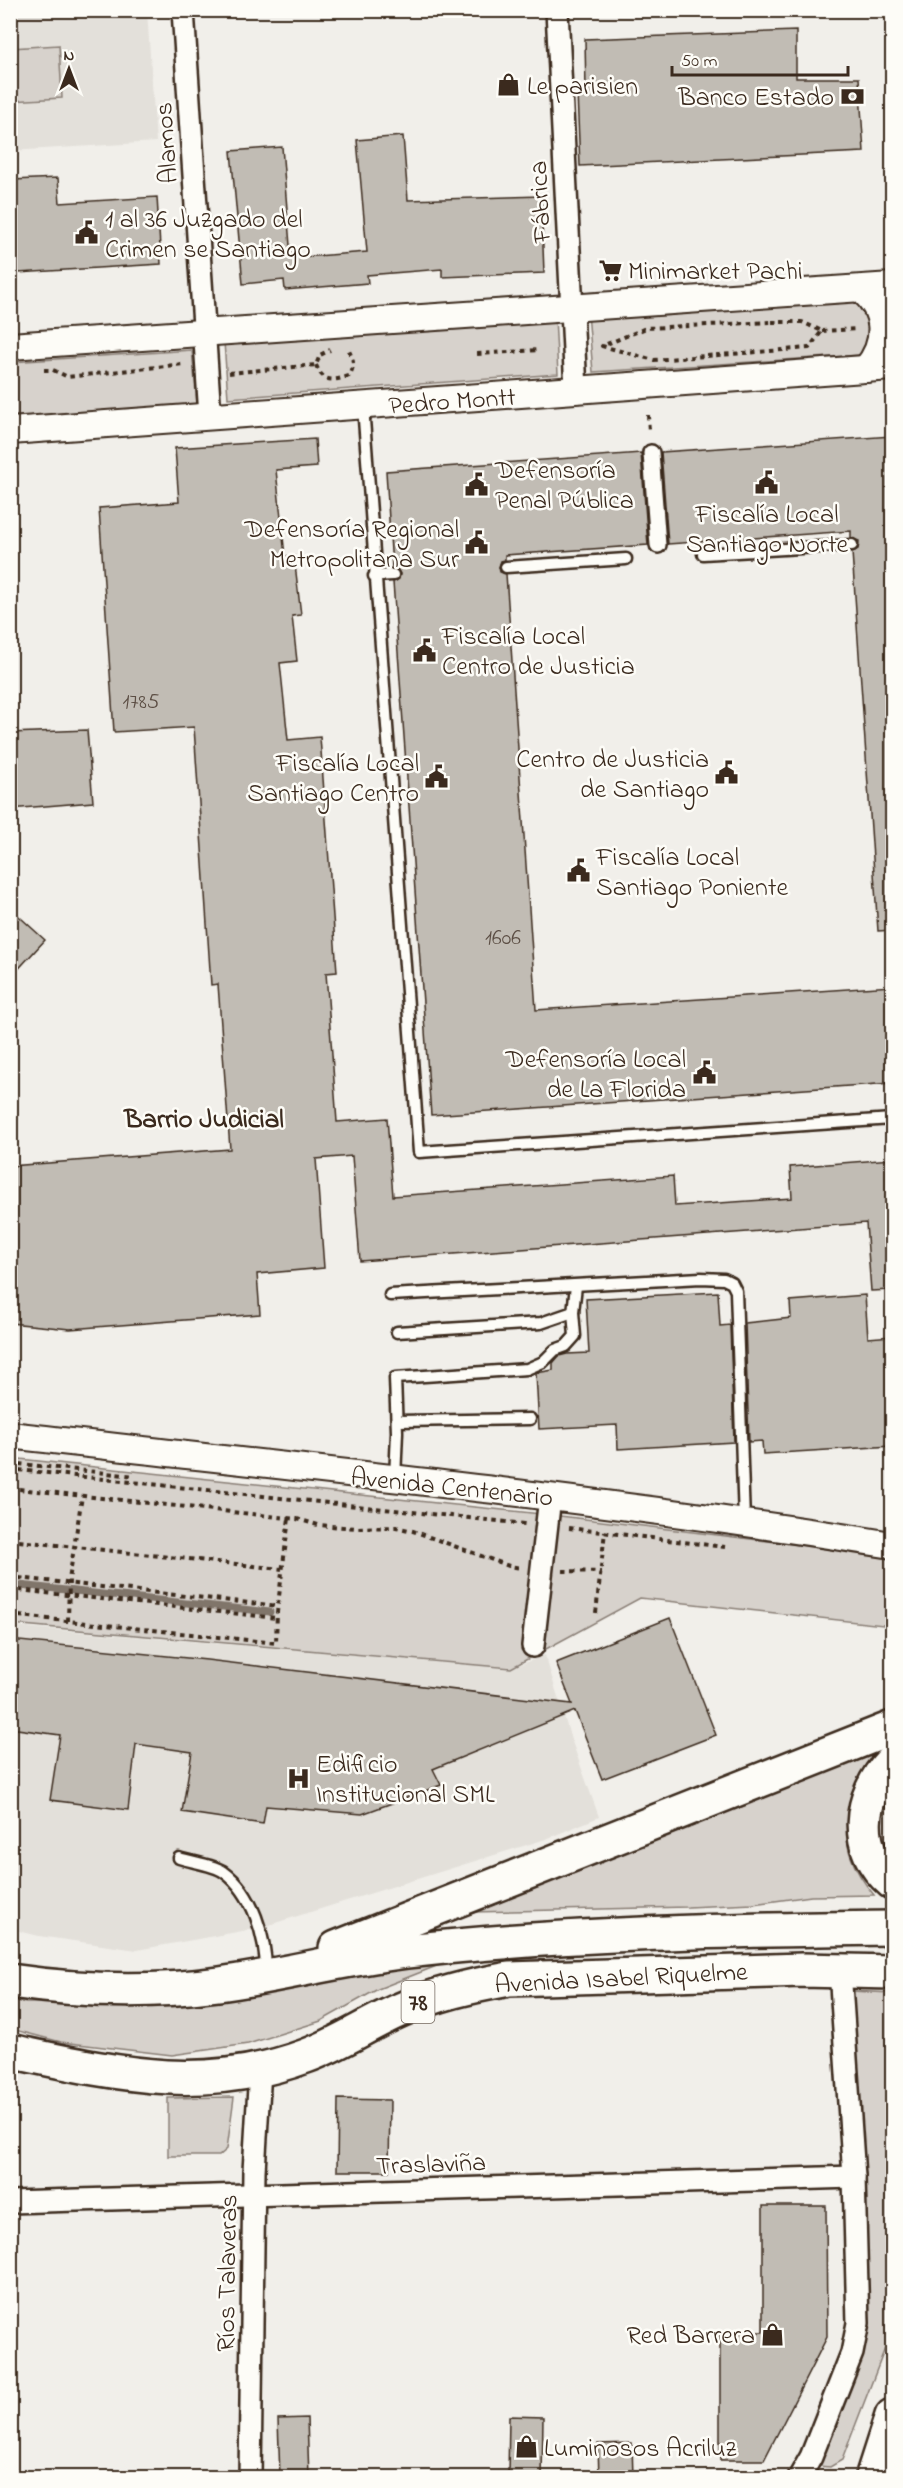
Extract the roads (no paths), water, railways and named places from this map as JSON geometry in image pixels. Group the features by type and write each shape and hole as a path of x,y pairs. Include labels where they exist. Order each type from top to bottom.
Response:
{"main road":[{"path":"266,1976 892,1728"},
{"path":"892,1761 867,1800 864,1821 866,1844 870,1856 892,1882"},
{"name":"Avenida Isabel Riquelme","path":"10,1981 122,1990 195,1986 266,1976 384,1954 516,1941 892,1928"},
{"name":"Avenida Isabel Riquelme","path":"10,2051 102,2071 156,2078 209,2078 260,2070 316,2052 424,2000 459,1989 509,1979 840,1970 892,1972"},
{"path":"872,2478 892,2416"}],"street":[{"name":"Alamos","path":"183,10 205,333 199,372 210,416"},
{"name":"Fábrica","path":"557,10 576,390"},
{"path":"10,346 892,286"},
{"path":"861,289 876,305 882,328 881,345 866,369"},
{"name":"Pedro Montt","path":"10,431 892,367"},
{"path":"651,453 658,545"},
{"name":"Avenida Centenario","path":"10,1435 744,1521 892,1545"},
{"path":"534,1646 550,1497"},
{"path":"799,2478 811,2457 852,2354 858,2324 854,2177 840,1970"},
{"name":"Ríos Talaveras","path":"250,2478 254,2171 260,2070"},
{"name":"Traslaviña","path":"10,2202 854,2177"}],"lane":[{"path":"363,406 419,1152 892,1119"},
{"path":"703,554 852,545"},
{"path":"506,567 626,560"},
{"path":"374,576 393,575"},
{"path":"390,1295 701,1278 724,1279 732,1282 736,1291 744,1521"},
{"path":"394,1479 395,1378 527,1369 543,1362 555,1350 566,1346 574,1336 573,1312 576,1286"},
{"path":"397,1332 541,1323 573,1312"},
{"path":"396,1421 530,1419"},
{"path":"179,1858 223,1871 248,1900 266,1956 266,1976"}],"waterway":[{"path":"10,1584 270,1612"}],"place":[{"name":"Le parisien","path":"509,85"},
{"name":"Banco Estado","path":"852,96"},
{"name":"1 al 36 Juzgado del Crimen se Santiago","path":"87,233"},
{"name":"Minimarket Pachi","path":"610,270"},
{"name":"Fiscalía Local Santiago Norte","path":"767,482"},
{"name":"Defensoría Penal Pública","path":"477,484"},
{"name":"Defensoría Regional Metropolitana Sur","path":"477,543"},
{"name":"Fiscalía Local Centro de Justicia","path":"424,650"},
{"name":"Centro de Justicia de Santiago","path":"727,773"},
{"name":"Fiscalía Local Santiago Centro","path":"437,777"},
{"name":"Fiscalía Local Santiago Poniente","path":"578,871"},
{"name":"Defensoría Local de La Florida","path":"704,1073"},
{"name":"Edificio Institucional SML","path":"298,1778"},
{"name":"Red Barrera","path":"773,2334"},
{"name":"Luminosos Acriluz","path":"526,2447"}],"district":[{"name":"Barrio Judicial","path":"204,1118"}]}
